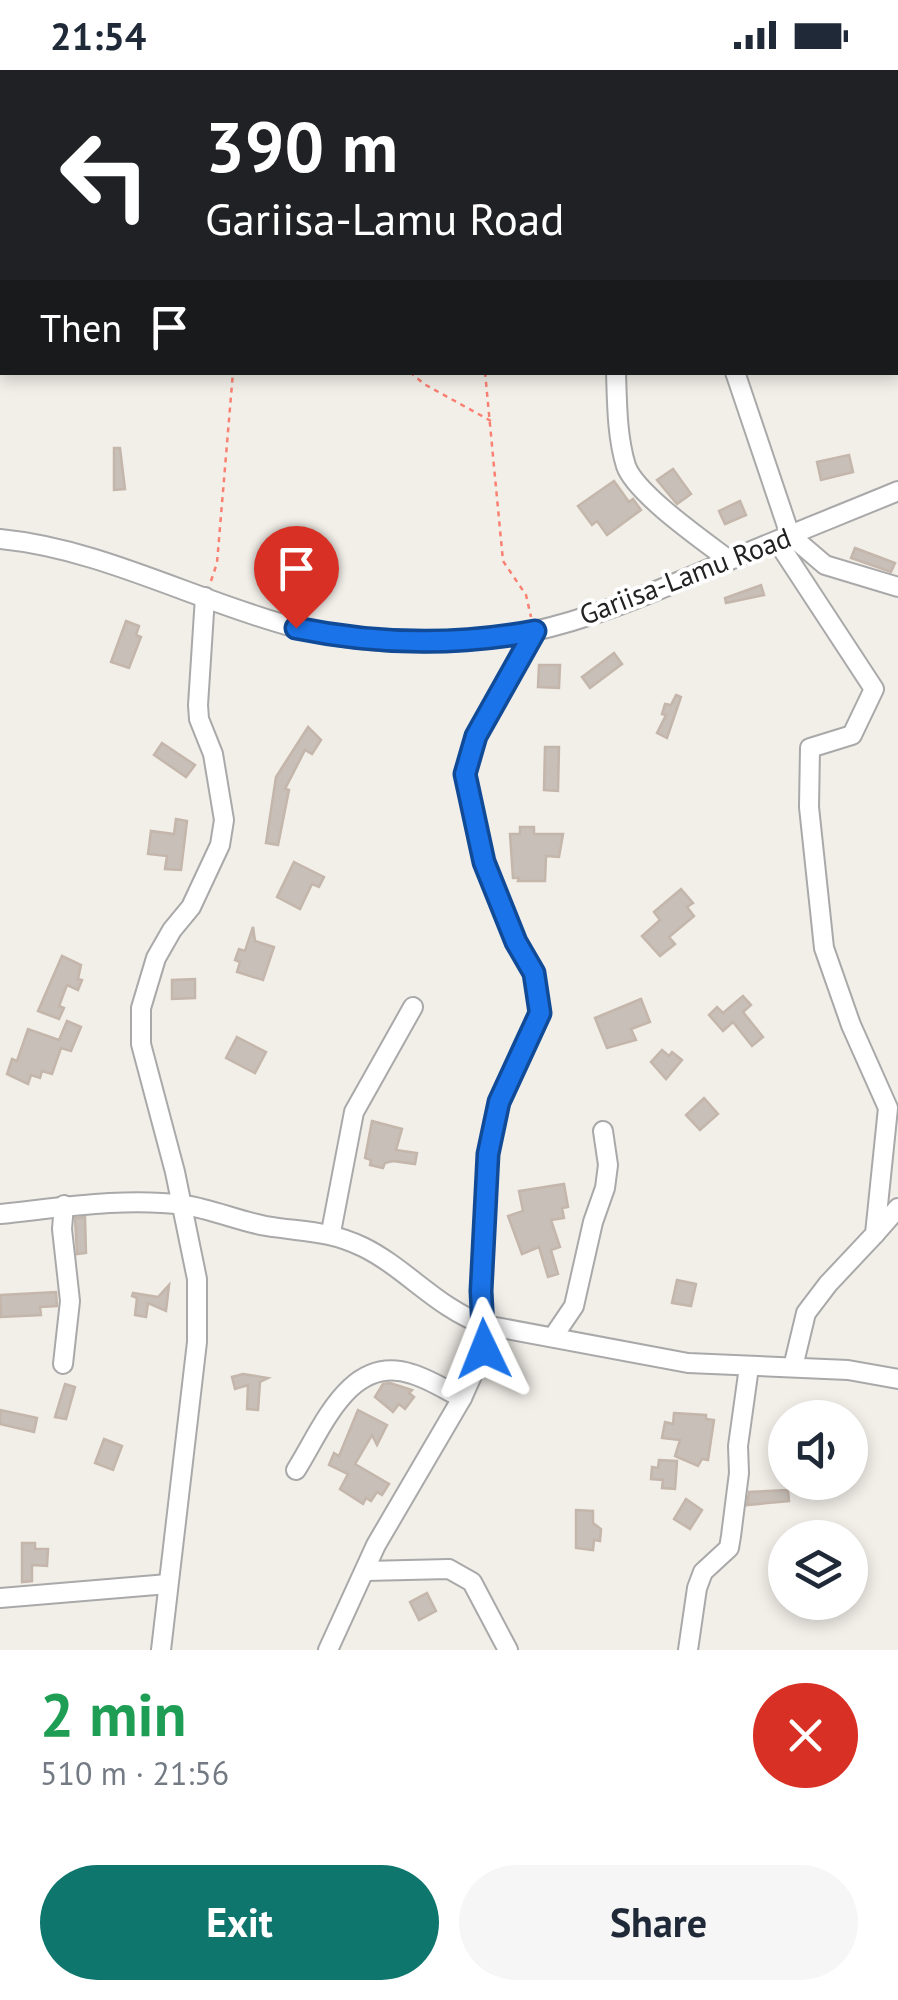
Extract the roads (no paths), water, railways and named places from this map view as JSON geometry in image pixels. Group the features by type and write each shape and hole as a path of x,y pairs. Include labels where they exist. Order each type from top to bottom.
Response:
{"street":[{"path":"616,375 621,437 626,466 633,479 679,522 729,560"},
{"path":"736,375 784,538 874,689 852,734 810,748 809,807 824,948 888,1108 875,1234"},
{"name":"Gariisa-Lamu Road","path":"0,539 34,542 296,628 344,638 446,640 535,631 613,606 898,490"},
{"path":"784,538 825,565 898,587"},
{"path":"161,1650 196,1342 197,1278 141,1044 141,1008 156,958 191,907 220,844 224,820 212,754 199,718 205,596"},
{"path":"328,1650 376,1545 462,1398 484,1349 481,1291 488,1154 499,1102 540,1013 534,973 516,942 484,862 465,774 476,736 535,631"},
{"path":"331,1232 354,1112 413,1007"},
{"path":"553,1337 574,1306 605,1188 608,1165 604,1130"},
{"path":"64,1204 62,1229 70,1301 64,1364"},
{"path":"0,1214 64,1204 182,1205 264,1226 331,1232 367,1248 446,1306 485,1325 688,1363 848,1370 898,1379"},
{"path":"793,1367 806,1314 828,1284 898,1208"},
{"path":"688,1650 696,1588 703,1572 728,1548 731,1536 749,1367"},
{"path":"296,1470 347,1389 364,1376 390,1370 412,1374 462,1398"},
{"path":"366,1571 448,1568 472,1582 508,1650"},
{"path":"0,1598 168,1584"}]}
